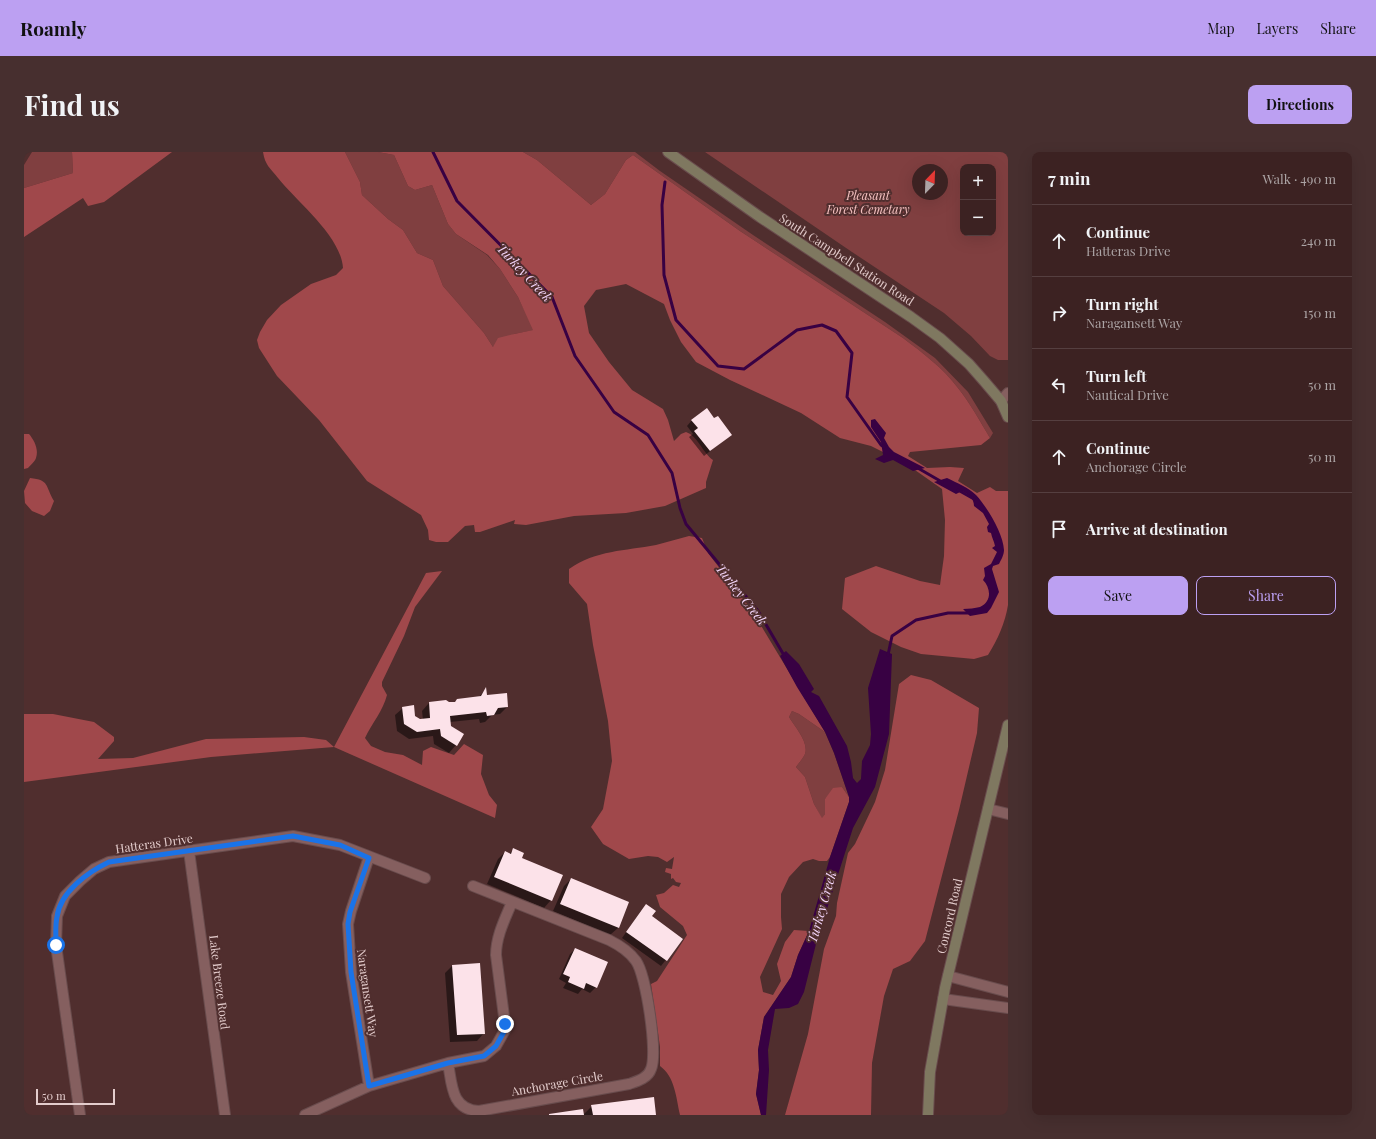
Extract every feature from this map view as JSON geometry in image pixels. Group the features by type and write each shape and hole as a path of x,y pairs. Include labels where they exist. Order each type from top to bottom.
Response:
{"main road":[{"name":"South Campbell Station Road","path":"668,152 760,217 911,317 969,364 1001,401"},
{"path":"1001,401 1008,417"},
{"name":"Concord Road","path":"928,1115 930,1072 943,999 1008,725"}],"street":[{"path":"1001,401 1008,392"},
{"path":"988,809 1008,814"},
{"name":"Hatteras Drive","path":"80,1115 56,945 57,916 65,896 80,880 94,869 109,862 293,836 340,845 369,858 425,878"},
{"name":"Lake Breeze Road","path":"189,851 225,1115"},
{"name":"Naragansett Way","path":"369,858 350,912 348,924 351,972 369,1086"},
{"name":"Anchorage Circle","path":"448,1063 457,1100 462,1106 473,1111 629,1084 642,1079 648,1074 654,1061 645,982 639,965 635,959 618,945 609,940 472,886"},
{"path":"305,1115 369,1086 448,1063 484,1056 496,1046 505,1030 496,947 512,902"},
{"path":"948,976 1008,992"},
{"path":"943,999 1008,1008"}],"green space":[{"path":"32,152 72,152 73,173 24,188 24,165"},
{"path":"345,152 378,152 394,155 408,186 415,190 432,185 448,224 456,234 487,255 500,269 518,297 534,330 514,334 493,347 484,333 443,286 433,260 417,253 403,230 388,219 362,195 360,182"},
{"path":"523,152 635,152 753,235 885,322 935,358 968,392 993,433 990,438 971,406 952,381 939,367 918,349 740,231 633,155 626,160 605,194 591,205 537,160"},
{"name":"Pleasant Forest Cemetary","path":"705,152 1008,152 1008,360 998,360 990,356 971,336 944,313"},
{"path":"792,711 799,714 825,732 849,797 842,787 825,799 825,814 822,819 814,804 805,777 796,767 804,756 806,749 801,735 789,717"}],"shaded area":[{"path":"72,152 172,152 104,202 88,206 83,198 24,237 24,188 73,173"},
{"path":"263,152 345,152 360,182 362,195 388,219 403,230 417,253 433,260 443,286 484,333 493,347 498,338 533,330 518,297 500,269 488,255 456,234 448,224 432,185 415,190 408,186 394,155 378,152 523,152 537,160 591,205 605,194 626,160 633,155 740,231 903,338 946,374 971,406 990,438 981,445 910,452 908,456 927,468 964,468 958,481 977,493 990,487 996,491 1008,491 1008,605 1001,631 988,655 974,659 921,654 901,647 871,632 842,609 845,578 876,566 920,581 940,585 944,556 945,520 942,489 905,463 871,446 840,438 801,413 730,380 696,362 681,342 664,304 626,284 596,290 584,306 589,333 609,362 632,390 663,409 674,441 681,434 686,432 694,437 713,460 706,482 706,488 665,506 626,513 574,516 526,525 514,524 515,520 480,532 475,532 474,525 465,526 448,542 436,542 429,540 428,530 421,515 367,481 319,420 277,376 259,348 257,340 260,332 267,320 281,305 311,284 336,275 343,268 335,244 327,232 270,169"},
{"path":"24,434 29,434 31,436 36,445 37,455 34,462 28,468 24,469"},
{"path":"30,478 44,482 54,501 50,511 44,516 32,511 25,503 24,491"},
{"path":"689,536 702,538 708,553 751,609 825,732 799,714 792,711 789,717 801,735 806,749 804,756 796,767 805,777 814,804 822,818 825,814 825,799 833,788 842,787 849,797 849,802 830,857 827,861 813,859 803,862 789,877 781,894 782,929 760,977 763,992 773,995 781,981 777,964 785,942 794,930 809,931 798,955 791,977 764,1017 758,1050 759,1070 756,1094 761,1115 680,1115 672,1082 660,1066 660,1047 651,984 657,981 687,935 683,926 660,907 656,895 664,893 673,885 679,887 681,883 676,882 673,878 671,879 671,874 665,872 666,868 672,869 674,857 667,862 658,857 648,856 629,859 603,844 591,827 603,809 612,761 608,721 593,645 587,604 569,583 569,569 590,558 600,555 656,545"},
{"path":"442,571 415,607 404,636 382,682 382,686 387,695 385,701 365,738 371,746 385,752 403,755 422,765 423,751 431,747 454,755 464,744 483,755 481,774 489,795 497,805 495,818 334,747 426,573"},
{"path":"911,675 931,680 979,708 977,733 959,810 925,941 910,961 893,969 884,996 872,1063 871,1115 785,1115 808,1034 824,949 836,916 837,903 848,853 855,844 875,802 885,770 899,684"},
{"path":"24,714 53,714 94,722 114,737 114,741 98,759 133,758 206,739 304,737 326,740 334,747 211,757 24,782"}],"water":[{"path":"875,419 886,433 884,438 894,452 925,468 913,471 893,460 884,463 875,459 883,455 881,442 871,427 871,420"},
{"path":"947,478 966,487 976,495 985,506 1001,536 1004,554 999,564 993,566 992,569 999,592 987,613 970,616 963,609 980,607 987,602 989,591 983,580 985,576 984,568 991,564 997,552 992,548 995,546 991,533 988,532 987,527 989,524 983,513 974,506 972,499 968,495 962,491 956,494 934,482"},
{"path":"880,649 892,654 889,734 875,787 853,828 817,940 804,992 798,1004 789,1008 775,1009 768,1050 769,1070 766,1115 761,1115 756,1094 759,1070 758,1050 764,1017 791,977 798,955 809,931 830,857 849,802 849,797 834,753 825,732 780,656 786,651 799,664 814,689 811,692 819,696 847,746 853,778 857,783 861,779 862,761 870,745 871,734 868,688"}],"building":[{"path":"707,408 714,418 718,416 732,435 710,451 694,431 698,428 691,420"},
{"path":"486,687 487,695 507,693 508,707 498,708 494,715 487,716 486,712 450,716 451,726 464,734 457,746 441,736 440,729 417,732 404,724 402,707 414,705 415,716 420,719 430,718 429,702 446,700 449,702 455,702 457,699 481,696"},
{"path":"513,848 524,853 522,858 563,875 552,901 494,877 505,851 511,854"},
{"path":"571,878 629,902 619,928 560,904"},
{"path":"646,904 656,911 652,916 683,939 667,961 626,932"},
{"path":"575,948 608,962 597,988 586,983 584,989 568,982 570,977 563,974"},
{"path":"480,963 485,1034 457,1035 452,965"},
{"path":"654,1097 656,1115 593,1115 591,1105"},
{"path":"583,1109 584,1115 549,1115 549,1114"}],"waterway":[{"name":"Turkey Creek","path":"433,152 457,201 552,297 575,356 614,412 648,435 672,473 680,508 686,524 758,611 785,657"},
{"path":"665,182 662,205 664,275 676,320 718,366 744,369 797,330 822,325 836,331 852,353 847,397 881,445 884,447"},
{"path":"916,467 942,482"},
{"path":"958,490 974,499"},
{"path":"888,655 892,636 916,620 948,613 969,613"}],"route":[{"path":"56,945 57,916 65,896 80,880 94,869 109,862 293,836 340,845 369,858 350,912 348,924 351,972 369,1086 448,1063 484,1056 491,1052 496,1046 505,1030 505,1024"}]}
